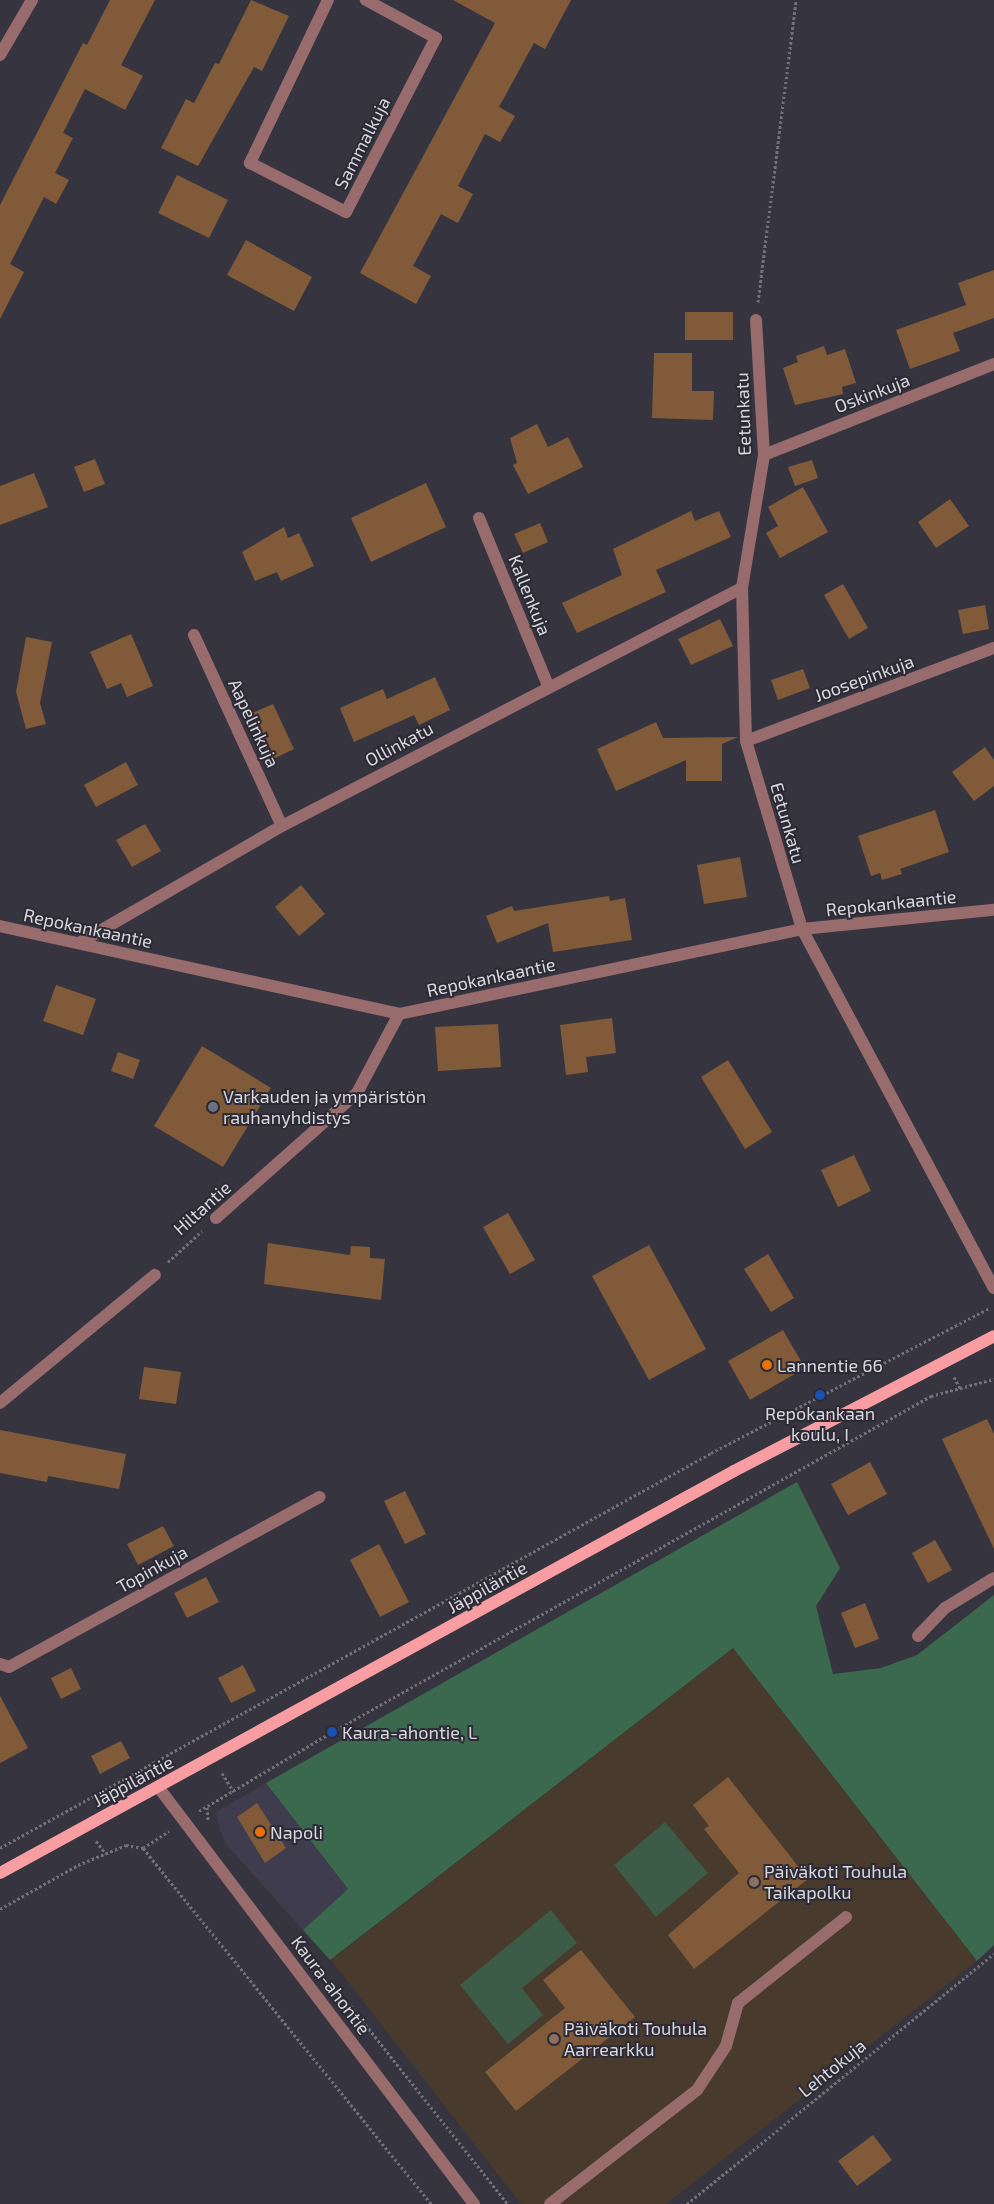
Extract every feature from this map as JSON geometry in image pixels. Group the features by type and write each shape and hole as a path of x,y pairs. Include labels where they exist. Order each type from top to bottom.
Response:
{"main road":[{"name":"Jäppiläntie","path":"0,1873 159,1788 734,1471 994,1336"}],"street":[{"path":"0,55 32,0"},
{"name":"Sammalkuja","path":"328,0 250,162 346,212 436,38 366,0"},
{"name":"Eetunkatu","path":"756,320 764,455 742,588 746,741 802,929 994,1288"},
{"name":"Oskinkuja","path":"764,455 994,364"},
{"name":"Kallenkuja","path":"479,518 548,685"},
{"name":"Ollinkatu","path":"79,943 282,826 548,685 742,588"},
{"name":"Aapelinkuja","path":"194,635 282,826"},
{"name":"Joosepinkuja","path":"746,741 994,648"},
{"name":"Repokankaantie","path":"0,926 398,1014 802,929 994,910"},
{"name":"Hiltantie","path":"216,1218 357,1093 398,1014"},
{"path":"0,1402 155,1275"},
{"name":"Topinkuja","path":"0,1664 9,1667 319,1498"},
{"path":"918,1636 945,1608 994,1578"},
{"name":"Kaura-ahontie","path":"159,1788 474,2204"},
{"path":"550,2204 697,2090 726,2046 738,2004 846,1917"}],"path":[{"path":"756,320 796,0"},
{"name":"Hiltantie","path":"155,1275 216,1218"},
{"path":"0,1848 720,1449 994,1305"},
{"path":"0,1909 78,1865 126,1846 143,1848 184,1821 332,1732 931,1396 994,1379"},
{"path":"143,1848 431,2204"},
{"name":"Lehtokuja","path":"687,2204 994,1954"}],"shaded area":[{"path":"733,1648 977,1961 666,2204 521,2204 331,1960"},
{"path":"266,1783 348,1889 303,1930 225,1843 218,1824 216,1812"}],"green space":[{"path":"797,1482 840,1568 816,1606 833,1674 881,1668 917,1655 994,1595 994,1945 977,1961 733,1648 330,1960 303,1930 348,1889 266,1783"},
{"path":"665,1822 708,1873 656,1917 614,1865"},
{"path":"551,1910 577,1943 522,1988 543,2015 508,2044 460,1985"}],"building":[{"path":"110,0 155,0 121,65 143,76 125,110 85,89 63,133 73,138 55,173 69,180 56,204 44,197 10,264 24,272 0,319 0,205 83,43 87,45"},
{"path":"251,0 289,16 262,71 254,67 198,166 161,148 186,99 194,103 215,63 219,64"},
{"path":"453,0 571,0 545,49 534,43 499,107 515,116 500,142 485,134 458,186 473,194 458,223 441,214 413,266 431,276 416,304 360,273 495,23"},
{"path":"177,175 228,200 209,238 158,213"},
{"path":"246,240 312,277 294,311 227,275"},
{"path":"994,270 994,318 953,333 960,351 910,369 896,330 966,305 958,283"},
{"path":"685,312 733,312 733,340 685,340"},
{"path":"824,346 827,355 845,349 856,383 842,387 843,394 795,405 783,368 798,362 796,356"},
{"path":"654,353 692,353 692,391 714,391 713,420 652,418"},
{"path":"537,424 548,447 568,437 583,467 528,494 513,465 517,463 510,438"},
{"path":"95,459 105,484 84,492 74,467"},
{"path":"812,460 818,478 795,486 788,467"},
{"path":"34,473 48,507 0,525 0,486"},
{"path":"426,483 446,527 371,562 351,518"},
{"path":"803,487 828,532 780,558 766,533 778,526 768,507"},
{"path":"950,499 969,526 936,548 918,522"},
{"path":"691,511 695,521 719,511 731,537 656,570 666,592 577,633 562,603 622,575 613,549"},
{"path":"540,523 548,542 523,553 514,534"},
{"path":"284,527 288,538 299,533 314,566 281,581 277,572 255,581 242,552"},
{"path":"843,584 868,628 849,639 824,595"},
{"path":"985,605 989,629 963,634 958,610"},
{"path":"720,619 733,646 691,665 678,639"},
{"path":"131,634 153,686 127,697 121,683 107,689 90,652"},
{"path":"26,637 52,642 40,703 46,724 26,729 16,692"},
{"path":"803,669 810,688 778,700 771,680"},
{"path":"435,677 450,710 419,725 414,715 354,742 340,708 383,689 387,699"},
{"path":"273,704 294,749 271,760 250,714"},
{"path":"656,722 663,738 738,737 722,744 722,781 686,781 686,760 616,791 597,749"},
{"path":"985,747 994,760 994,786 974,801 952,772"},
{"path":"126,762 138,785 96,807 84,785"},
{"path":"935,810 949,852 900,869 902,874 882,880 880,873 871,876 858,836"},
{"path":"145,824 161,851 132,867 116,840"},
{"path":"740,857 747,897 704,904 697,865"},
{"path":"301,885 325,914 299,936 275,907"},
{"path":"609,896 610,901 625,898 632,940 553,952 548,923 497,943 486,916 512,906 514,911"},
{"path":"56,985 96,999 83,1035 43,1021"},
{"path":"612,1018 616,1053 586,1057 588,1072 566,1075 560,1025"},
{"path":"498,1024 501,1067 438,1071 435,1027"},
{"name":"Varkauden ja ympäristön rauhanyhdistys","path":"202,1046 271,1088 223,1167 154,1126"},
{"path":"118,1052 140,1060 133,1079 111,1071"},
{"path":"728,1060 772,1132 745,1149 701,1077"},
{"path":"854,1155 871,1191 838,1207 821,1170"},
{"path":"508,1213 535,1260 510,1274 483,1227"},
{"path":"268,1243 350,1255 351,1246 370,1247 370,1258 385,1259 381,1300 264,1284"},
{"path":"649,1245 706,1349 649,1380 592,1276"},
{"path":"768,1254 794,1298 771,1312 744,1269"},
{"path":"783,1330 805,1368 750,1400 728,1361"},
{"path":"144,1367 181,1372 176,1404 139,1399"},
{"path":"987,1419 994,1434 994,1549 942,1439"},
{"path":"0,1430 126,1454 119,1489 48,1476 47,1482 0,1473"},
{"path":"870,1462 887,1494 848,1515 831,1484"},
{"path":"405,1491 426,1534 405,1544 384,1501"},
{"path":"163,1526 174,1546 138,1565 127,1544"},
{"path":"935,1540 952,1570 928,1583 912,1553"},
{"path":"379,1544 409,1602 380,1617 350,1560"},
{"path":"206,1577 219,1602 187,1618 174,1593"},
{"path":"865,1603 879,1639 855,1648 841,1613"},
{"path":"243,1665 256,1691 231,1703 218,1678"},
{"path":"71,1668 81,1689 61,1699 51,1678"},
{"path":"0,1696 28,1748 0,1763"},
{"path":"121,1741 130,1758 100,1774 91,1756"},
{"path":"728,1777 808,1879 694,1969 668,1935 739,1873 704,1829 709,1826 693,1805"},
{"path":"257,1803 286,1848 265,1863 237,1817"},
{"path":"581,1950 635,2017 516,2111 485,2072 565,2008 543,1980"},
{"path":"873,2135 892,2160 857,2186 838,2161"}],"place":[{"name":"Varkauden ja ympäristön rauhanyhdistys","path":"213,1107"},
{"name":"Lannentie 66","path":"767,1365"},
{"name":"Repokankaan koulu, I","path":"820,1395"},
{"name":"Kaura-ahontie, L","path":"332,1732"},
{"name":"Napoli","path":"260,1832"},
{"name":"Päiväkoti Touhula Taikapolku","path":"754,1882"},
{"name":"Päiväkoti Touhula Aarrearkku","path":"554,2039"}]}
